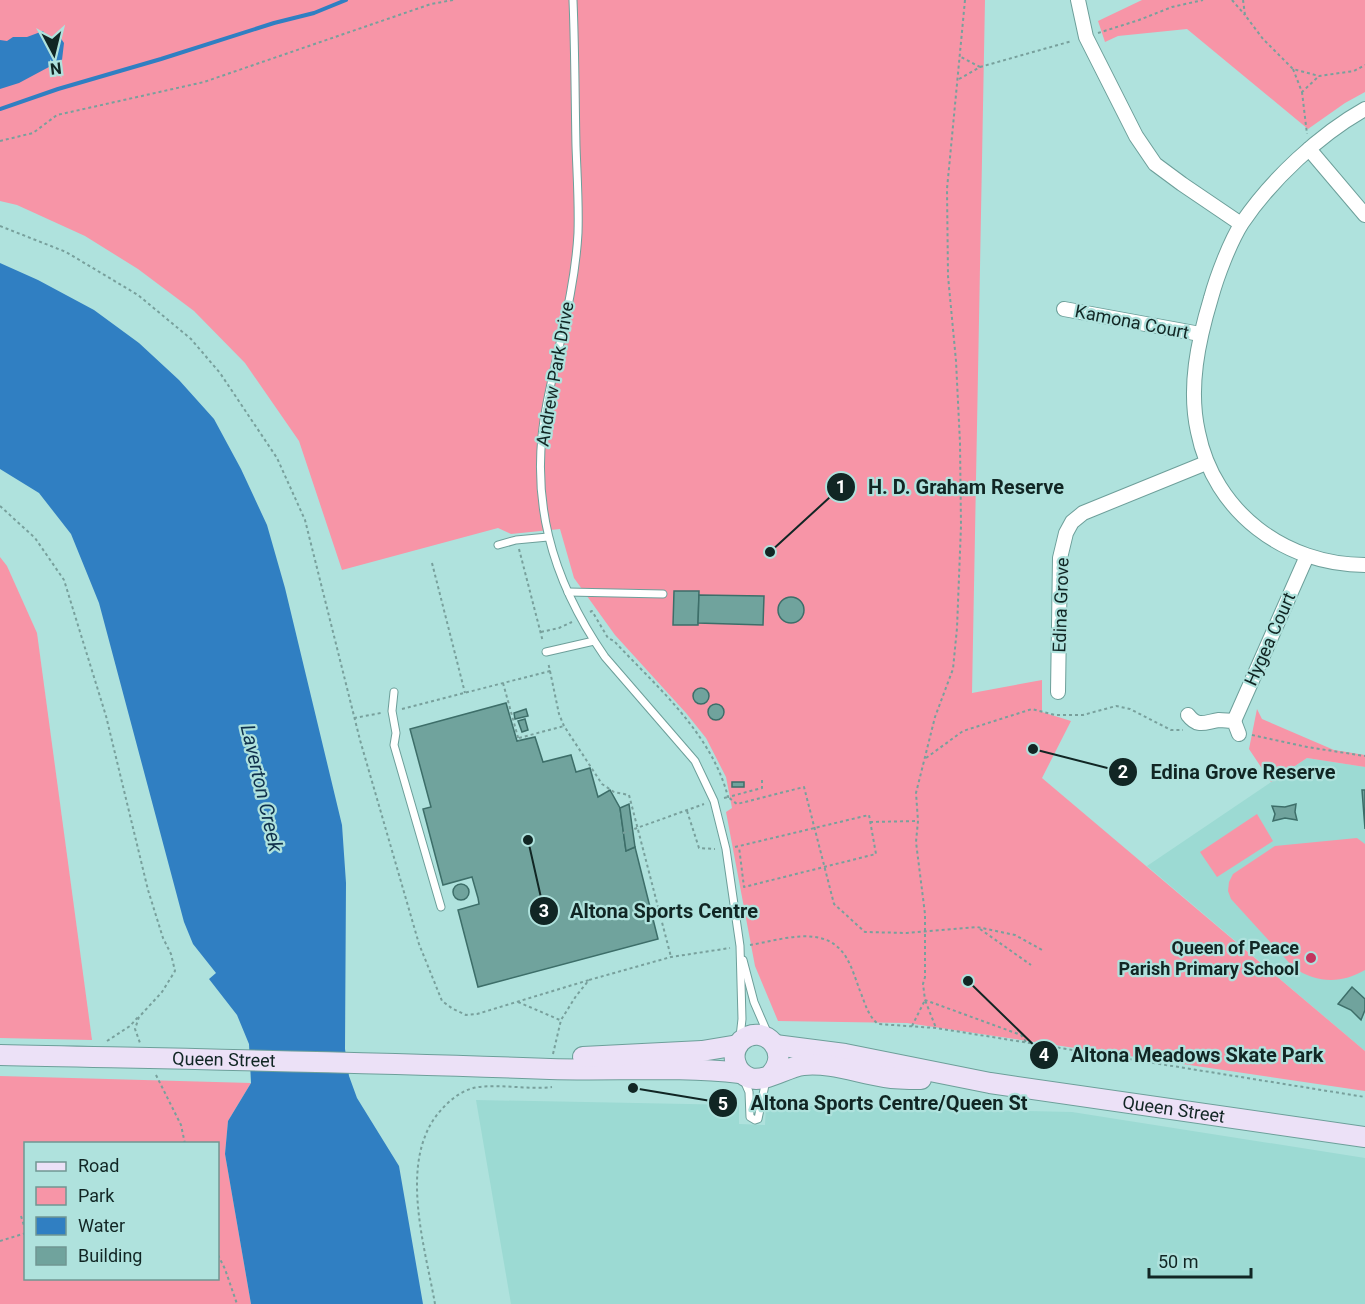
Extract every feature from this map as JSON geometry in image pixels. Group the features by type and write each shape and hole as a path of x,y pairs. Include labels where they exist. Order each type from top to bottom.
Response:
{"main road":[{"path":"751,1036 765,1037 773,1043 779,1058 778,1065 768,1077 754,1080 741,1074 734,1059 739,1044 751,1036"},
{"name":"Queen Street","path":"773,1043 845,1054 990,1083 1363,1138"},
{"name":"Queen Street","path":"447,1064 702,1052 739,1044"},
{"name":"Queen Street","path":"0,1055 447,1064 552,1069 704,1069 741,1074"},
{"name":"Queen Street","path":"768,1077 805,1065 841,1068 886,1077 990,1083"}],"street":[{"path":"1078,0 1086,37 1136,136 1155,164 1241,224"},
{"path":"1365,109 1352,116 1309,149 1270,188 1241,224 1216,279 1200,334 1194,391 1197,430 1206,463 1225,496 1247,520 1270,539 1307,556 1353,565 1365,565"},
{"path":"1309,149 1365,215"},
{"name":"Kamona Court","path":"1064,309 1200,334"},
{"name":"Edina Grove","path":"1059,692 1060,558 1066,533 1072,522 1083,513 1206,463"},
{"name":"Hygea Court","path":"1188,715 1200,724 1218,720 1236,728 1307,556"}],"lane":[{"name":"Andrew Park Drive","path":"573,0 578,232 569,299 546,406 541,448 544,519 553,559 580,618 605,657 696,761 714,801 726,849 740,946 754,1002 773,1043"},
{"path":"498,545 516,540 548,537"},
{"path":"568,592 663,594"},
{"path":"546,652 594,641"},
{"path":"394,692 392,711 396,733 394,745 441,907"},
{"name":"Andrew Park Drive","path":"739,1044 742,1019 740,946"},
{"path":"741,1074 749,1092 750,1117 755,1120 759,1115 760,1101 768,1077"}],"path":[{"path":"0,141 33,133 57,115 204,82 431,4 453,0"},
{"path":"936,1028 925,1000 923,984 925,914 916,842 918,821 916,794 935,717 953,669 957,628 961,526 960,443 956,361 948,276 947,189 965,0"},
{"path":"958,80 980,67 1086,37 1172,7 1203,0"},
{"path":"1232,0 1263,39 1293,69 1302,92 1309,149"},
{"path":"1243,0 1245,15"},
{"path":"961,57 980,67"},
{"path":"1293,69 1319,76 1354,71 1365,64"},
{"path":"1302,92 1319,76"},
{"path":"0,226 66,252 138,295 191,339 220,373 277,458 305,520 354,718 419,944 442,1000 453,1009 466,1015 477,1014 671,957 808,935 819,936 840,948 847,958 873,1020 878,1024 936,1028 1365,1097"},
{"path":"0,506 34,538 64,580 106,716 148,890 175,971 162,992 139,1017 135,1029 181,1125 185,1142"},
{"path":"516,540 546,652 559,714 564,726 602,784 614,792 629,795 671,957"},
{"path":"432,563 465,693"},
{"path":"541,632 558,628 592,611 608,638 614,640 692,726 724,778 728,796 736,804 804,787 834,904 865,932 924,932 977,927 1015,935 1044,951"},
{"path":"354,718 392,711 550,671"},
{"path":"503,683 519,740 564,726"},
{"path":"926,758 963,731 1032,710"},
{"path":"623,833 728,796 762,789 762,778"},
{"path":"687,810 699,848 726,849"},
{"path":"869,815 870,822 876,854 744,887 739,847 869,815"},
{"path":"870,822 918,821"},
{"path":"977,927 1031,965"},
{"path":"518,1002 561,1020 589,980"},
{"path":"912,1026 925,1000"},
{"path":"925,1000 1021,1035 1026,1043"},
{"path":"435,1304 416,1192 420,1154 430,1123 449,1101 461,1093 478,1087 552,1087"},
{"path":"21,1216 24,1226"},
{"path":"0,1241 24,1234"},
{"path":"219,1258 237,1304"}],"shaded area":[{"name":"Queen of Peace Parish Primary School","path":"1307,758 1365,767 1365,1051 1147,866"},
{"path":"476,1100 739,1105 739,1124 765,1125 766,1105 1072,1112 1365,1158 1365,1304 511,1304"}],"green space":[{"path":"0,0 985,0 972,693 1042,680 1042,712 1071,721 1042,778 1365,1051 1365,1091 907,1023 778,1021 755,966 726,812 732,808 726,777 706,738 615,635 574,578 560,529 511,534 498,528 342,570 299,441 245,363 194,311 138,269 85,236 17,205 0,201"},
{"path":"1142,0 1365,0 1365,92 1308,129 1187,29 1118,36 1105,42 1098,21"},
{"path":"0,557 7,566 37,633 92,1040 0,1038"},
{"path":"1257,709 1262,719 1334,750 1365,755 1365,767 1307,758 1271,782 1249,749"},
{"path":"1257,814 1273,841 1217,877 1200,852"},
{"path":"1357,838 1365,844 1365,970 1347,978 1329,980 1311,977 1294,968 1231,899 1228,891 1229,882 1233,874 1275,846"},
{"path":"0,1076 251,1083 228,1121 225,1154 251,1304 0,1304"}],"water":[{"path":"43,31 47,39 60,37 64,43 62,60 19,83 0,89 0,40 27,37"},
{"name":"Laverton Creek","path":"0,263 94,310 139,343 179,380 214,419 267,525 285,588 342,825 346,883 345,1049 349,1076 357,1098 399,1166 423,1304 251,1304 225,1154 228,1121 251,1083 249,1044 237,1015 209,979 216,973 193,944 184,922 99,603 71,534 39,493 0,469"}],"building":[{"path":"674,591 699,591 698,625 673,625"},
{"path":"699,595 764,596 763,625 698,623"},
{"path":"791,597 800,601 804,610 800,619 791,623 782,619 778,610 782,601"},
{"path":"701,688 707,690 709,696 707,702 701,704 695,702 693,696 695,690"},
{"path":"506,703 517,741 535,737 543,762 571,755 576,772 590,768 598,797 610,790 620,808 626,851 635,847 658,939 478,987 458,910 479,904 478,898 472,877 443,885 423,809 431,807 410,729"},
{"path":"716,704 722,706 724,712 722,718 716,720 710,718 708,712 710,706"},
{"path":"526,709 528,716 515,719 514,713"},
{"path":"525,719 528,730 522,732 518,721"},
{"path":"732,782 744,782 744,787 732,787"},
{"path":"1362,790 1365,790 1365,829"},
{"path":"629,804 635,847 626,851 620,808"},
{"path":"1296,804 1297,820 1285,818 1273,821 1275,814 1272,806 1285,807"},
{"path":"458,884 464,884 469,892 467,898 458,900 453,895 453,889"},
{"path":"1352,987 1365,999 1365,1010 1361,1020 1351,1010 1338,1004"}],"waterway":[{"path":"0,109 58,89 314,13 346,0"}],"place":[{"name":"H. D. Graham Reserve","path":"770,552"},
{"name":"Edina Grove Reserve","path":"1033,749"},
{"name":"Altona Sports Centre","path":"528,840"},
{"name":"Queen of Peace Parish Primary School","path":"1311,958"},
{"name":"Altona Meadows Skate Park","path":"968,981"},
{"name":"Altona Sports Centre/Queen St","path":"633,1088"}]}
